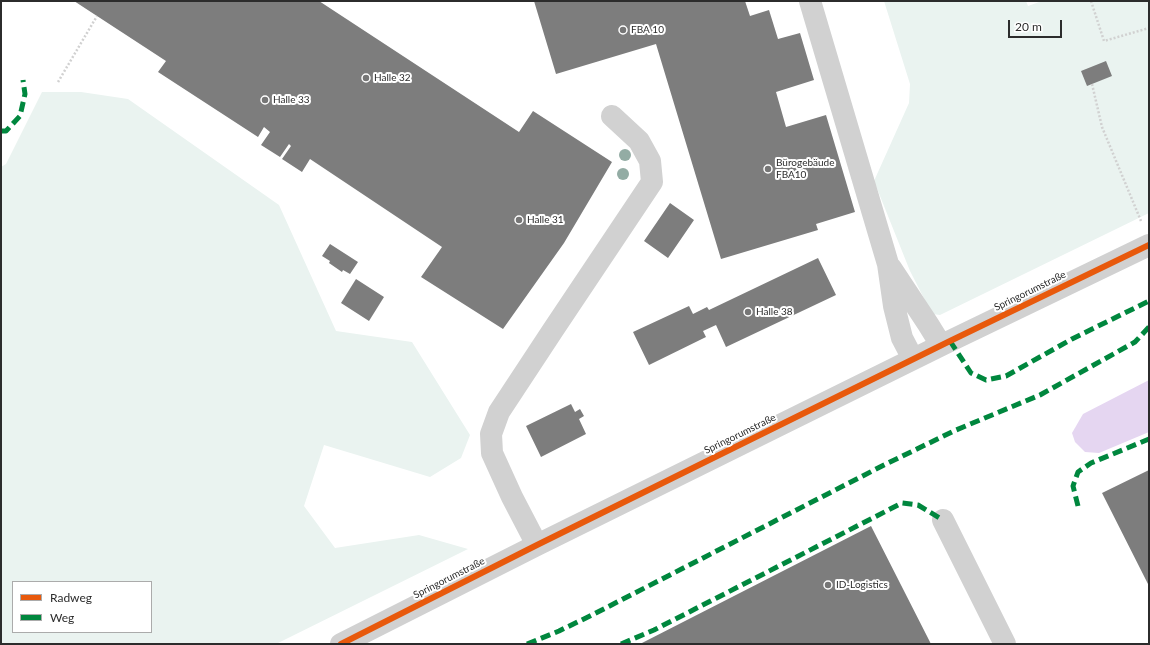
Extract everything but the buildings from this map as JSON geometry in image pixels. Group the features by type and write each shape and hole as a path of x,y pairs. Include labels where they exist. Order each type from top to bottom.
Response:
{"street":[{"path":"810,1 888,264 894,306 902,338 913,359"},
{"path":"537,545 512,497 492,453 491,434 499,412 552,330 652,182 650,161 639,141 612,116"},
{"name":"Springorumstraße","path":"340,644 941,345 1149,244"},
{"path":"888,264 921,312 941,345"},
{"path":"943,520 1005,644"}],"path":[{"path":"1091,1 1104,41 1149,28"},
{"path":"58,82 97,16"},
{"path":"1092,84 1102,127 1142,220"}],"shaded area":[{"path":"884,1 1026,1 1028,6 1042,1 1149,1 1149,213 940,315 932,314 910,271 874,181 909,103 910,84"},
{"path":"42,92 81,92 128,99 279,205 336,331 412,342 470,435 461,458 430,477 324,445 304,506 335,548 419,535 468,549 276,644 1,644 1,167 6,164"},
{"path":"1149,380 1149,432 1099,453 1085,452 1075,442 1072,433 1083,414"}],"marked path":[{"path":"1,131 6,131 20,116 25,94 23,80"},
{"path":"950,341 971,373 986,380 1006,376 1072,339 1149,301"},
{"path":"527,644 592,615 882,466 956,430 1040,395 1135,342 1149,327"},
{"path":"1078,506 1073,486 1078,472 1091,463 1149,439"},
{"path":"621,644 654,630 902,503 918,505 943,520"}],"cycle path":[{"path":"341,644 537,545 950,341 1149,245"}],"place":[{"name":"FBA 10","path":"623,30"},
{"name":"Halle 32","path":"366,78"},
{"name":"Halle 33","path":"265,100"},
{"name":"Bürogebäude FBA10","path":"768,169"},
{"name":"Halle 31","path":"519,220"},
{"name":"Halle 38","path":"748,312"},
{"name":"ID-Logistics","path":"828,585"}]}
